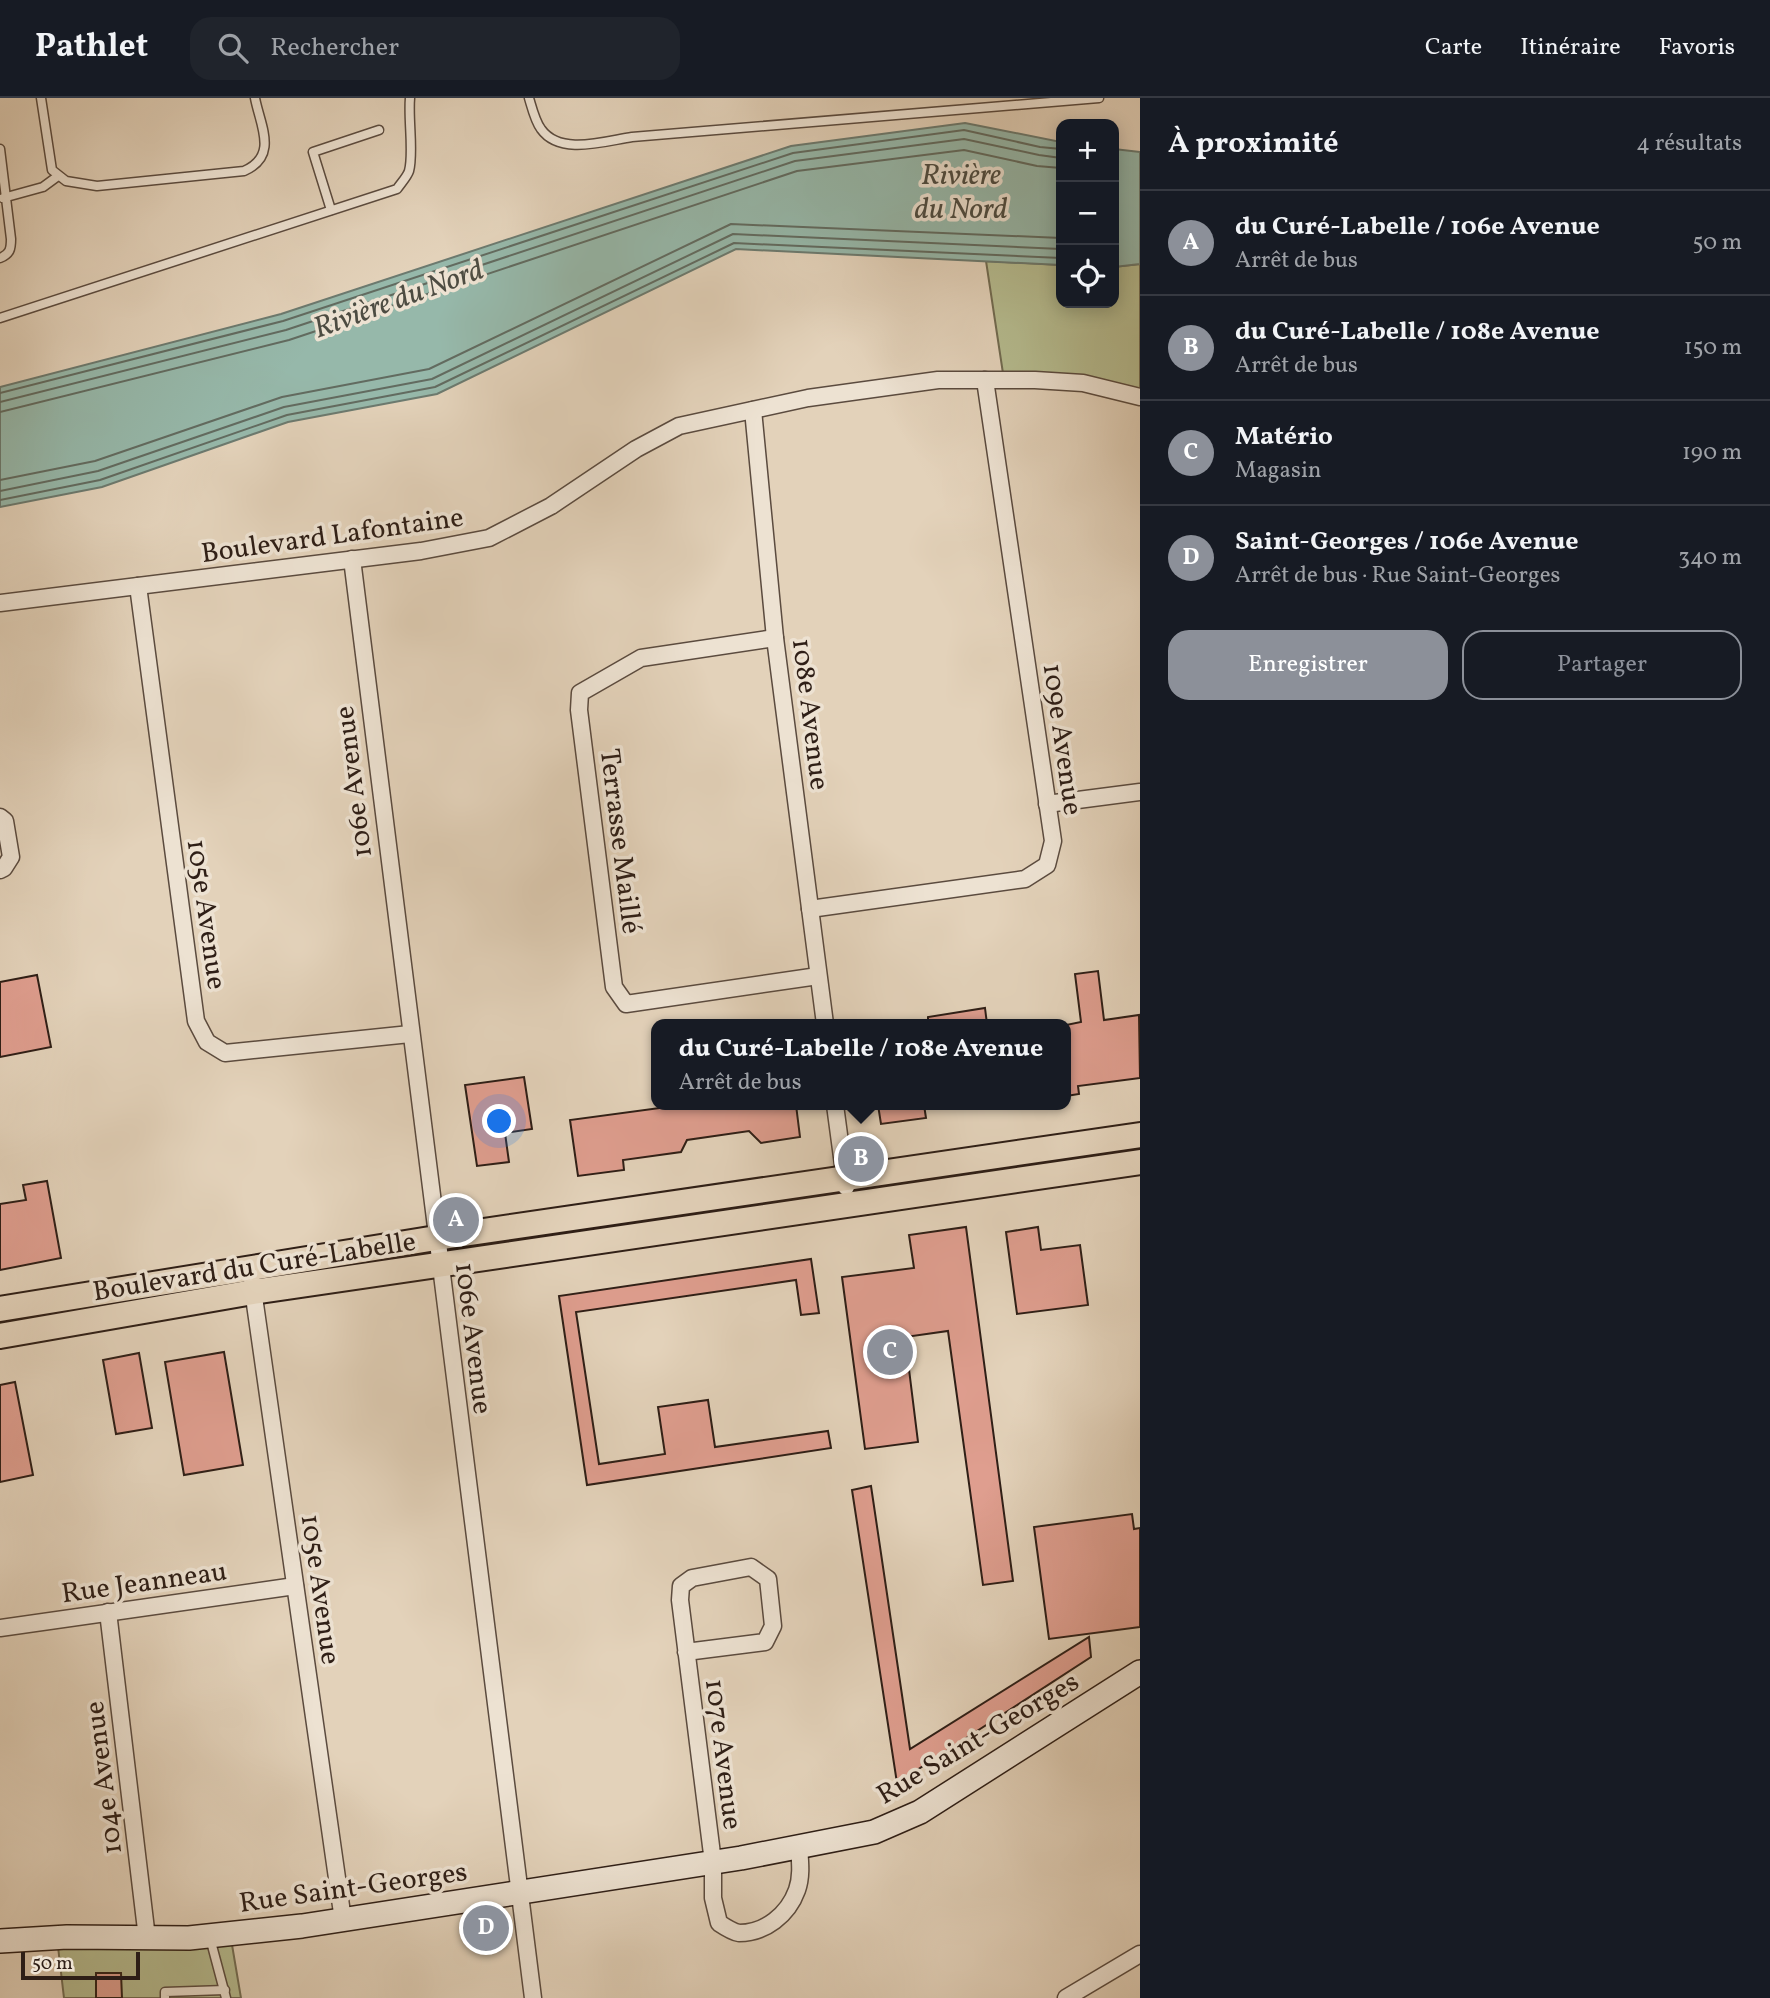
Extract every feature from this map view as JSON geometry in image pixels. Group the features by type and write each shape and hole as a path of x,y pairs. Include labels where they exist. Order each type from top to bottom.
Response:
{"main road":[{"name":"Boulevard du Curé-Labelle","path":"0,1309 436,1238 1140,1135"},
{"name":"Boulevard du Curé-Labelle","path":"0,1336 253,1292 1140,1162"}],"street":[{"name":"Boulevard Lafontaine","path":"0,603 421,551 489,538 551,506 636,449 679,426 808,398 939,380 1083,383 1140,397"},
{"name":"109e Avenue","path":"810,909 1025,879 1047,865 1053,841 985,380"},
{"name":"108e Avenue","path":"753,410 775,638 824,1019"},
{"name":"106e Avenue","path":"352,559 533,1998"},
{"name":"105e Avenue","path":"138,586 196,1021 206,1042 225,1053 410,1034"},
{"name":"Terrasse Maillé","path":"775,638 641,658 580,693 579,710 614,987 626,1004 818,976"},
{"path":"1047,804 1140,792"},
{"path":"0,817 5,821 11,857 0,870"},
{"path":"836,1110 848,1203"},
{"name":"105e Avenue","path":"250,1267 343,1920"},
{"name":"107e Avenue","path":"686,1652 765,1642 773,1626 768,1579 751,1567 692,1578 681,1586 686,1652 713,1862"},
{"name":"Rue Jeanneau","path":"0,1628 295,1586"},
{"name":"104e Avenue","path":"108,1612 147,1937"},
{"name":"Rue Saint-Georges","path":"0,1941 67,1937 209,1936 343,1920 713,1862 874,1832 920,1812 1140,1672"},
{"path":"713,1862 713,1898 719,1923 737,1933 767,1928 783,1913 797,1891 800,1875 799,1847"},
{"path":"1066,1998 1140,1954"}],"lane":[{"path":"41,98 52,170 75,184 97,186 244,171 258,163 264,150 264,131 255,98"},
{"path":"0,318 397,189 409,173 410,98"},
{"path":"529,98 540,128 551,139 571,145 659,135 1099,98"},
{"path":"331,211 313,152 379,130"},
{"path":"0,149 3,198 11,249 7,256 0,258"},
{"path":"3,198 43,187 58,176"},
{"path":"165,1998 165,1992 226,1994 209,1936"}],"shaded area":[{"path":"986,261 1056,265 1056,308 1119,308 1119,266 1140,264 1140,397 1004,380"},
{"path":"230,1933 241,1998 64,1998 57,1938"}],"water":[{"name":"Rivière du Nord","path":"965,123 1056,141 1056,265 736,249 437,394 288,422 102,487 0,507 0,387 281,314 791,146"},
{"path":"1119,150 1140,152 1140,264 1119,266"}],"building":[{"path":"1098,971 1104,1020 1139,1015 1140,1078 1078,1086 1079,1094 1071,1095 1071,1024 1081,1022 1075,974"},
{"path":"37,975 51,1047 0,1057 0,982"},
{"path":"985,1008 986,1019 928,1019"},
{"path":"524,1077 532,1129 505,1133 509,1162 477,1166 465,1085"},
{"path":"651,1109 797,1110 800,1137 761,1143 749,1131 687,1140 681,1152 623,1160 624,1170 578,1176 570,1120"},
{"path":"879,1110 925,1110 926,1118 881,1124"},
{"path":"47,1181 61,1258 0,1270 0,1204 26,1200 23,1185"},
{"path":"966,1227 1013,1581 983,1585 948,1331 905,1337 918,1442 865,1449 842,1277 914,1268 909,1235"},
{"path":"1038,1227 1041,1250 1080,1245 1088,1305 1017,1314 1006,1232"},
{"path":"811,1259 819,1313 801,1315 796,1280 576,1312 599,1464 665,1454 658,1407 708,1400 715,1447 828,1431 831,1448 587,1485 559,1296"},
{"path":"224,1352 243,1465 184,1475 165,1362"},
{"path":"139,1353 152,1428 116,1434 103,1360"},
{"path":"15,1382 33,1475 0,1482 0,1385"},
{"path":"871,1486 910,1749 1089,1637 1091,1657 897,1783 852,1490"},
{"path":"1132,1514 1134,1529 1140,1528 1140,1627 1049,1639 1034,1527"},
{"path":"96,1973 121,1973 122,1998 96,1998"}],"place":[{"name":"du Curé-Labelle / 108e Avenue","path":"861,1159"},
{"name":"du Curé-Labelle / 106e Avenue","path":"456,1220"},
{"name":"Matério","path":"890,1352"},
{"name":"Saint-Georges / 106e Avenue","path":"486,1928"}]}
